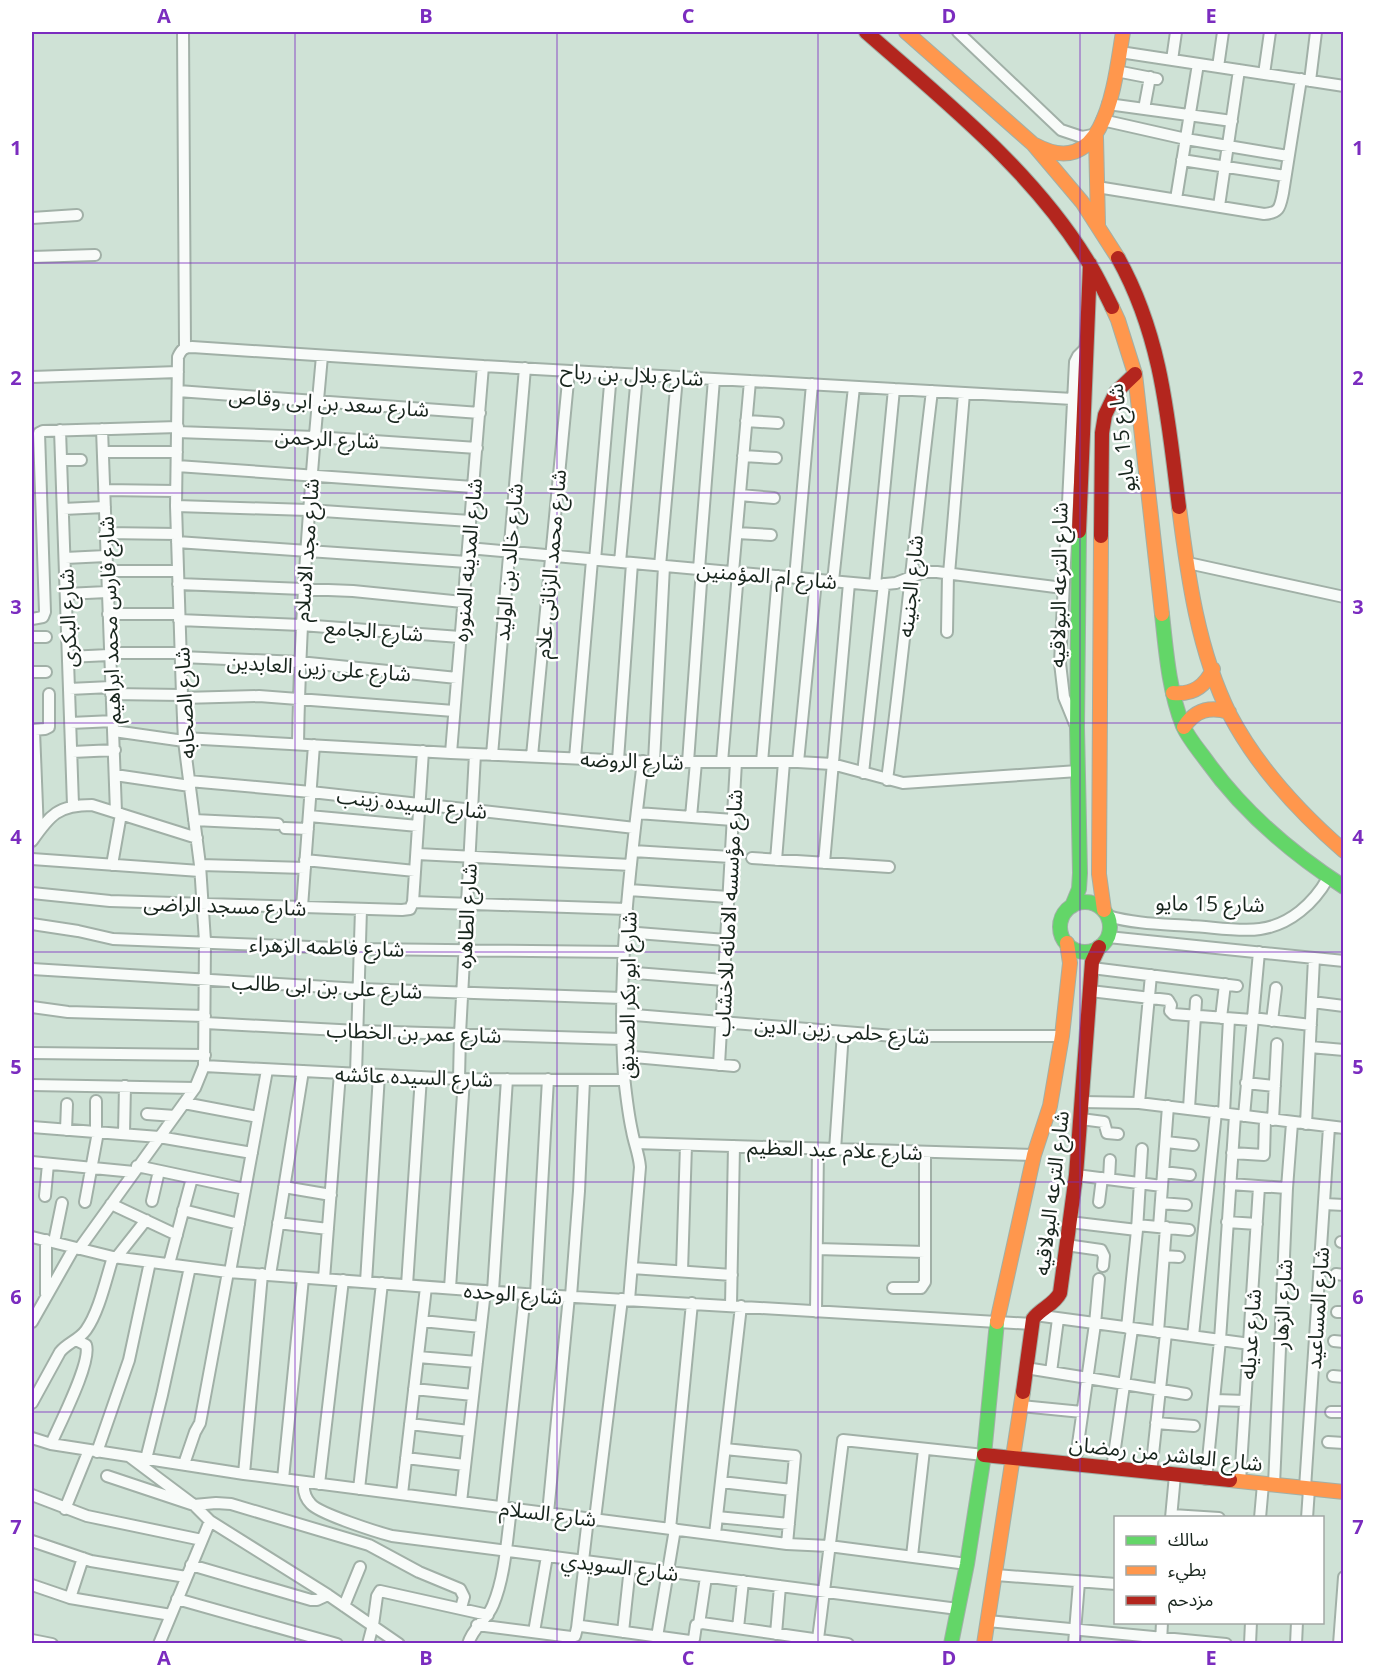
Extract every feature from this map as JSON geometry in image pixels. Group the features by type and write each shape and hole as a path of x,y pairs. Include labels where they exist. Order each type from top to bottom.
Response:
{"street":[{"name":"شارع الصحابه","path":"183,32 189,347 180,351 178,357 177,571 184,740 203,903 205,1061"},
{"name":"شارع 15 مايو","path":"867,32 1003,154 1044,199 1090,264 1114,306 1135,374 1167,662 1173,693 1184,727 1217,777 1240,805 1267,830 1328,878 1344,887"},
{"path":"906,32 1032,143 1071,188 1108,239 1132,286 1154,341 1161,370 1188,563 1202,634 1229,712 1263,769 1314,825 1344,851"},
{"path":"958,32 1060,130 1082,136 1096,136"},
{"path":"1098,224 1096,136 1116,71 1123,32"},
{"path":"1172,60 1176,32"},
{"path":"1218,67 1223,32"},
{"path":"1264,74 1270,32"},
{"path":"1097,188 1264,214 1273,213 1281,203 1288,156 1316,32"},
{"path":"1120,52 1344,86"},
{"path":"1176,199 1198,64"},
{"path":"1219,206 1239,70"},
{"path":"1116,71 1154,78 1144,109"},
{"path":"1107,104 1232,121"},
{"path":"1102,120 1185,139 1288,156"},
{"path":"1032,143 1048,151 1066,153 1083,149 1096,136"},
{"path":"1182,160 1285,176"},
{"path":"32,218 77,215"},
{"path":"32,257 95,255"},
{"name":"شارع الترعه البولاقيه","path":"1072,906 1078,890 1080,873 1077,727 1079,510 1090,264"},
{"name":"شارع بلال بن رباح","path":"189,347 1073,399"},
{"path":"1077,727 1067,708 1060,676 1075,362 1082,350 1086,348"},
{"name":"شارع مجد الاسلام","path":"298,744 299,662 305,550 322,356"},
{"name":"شارع المدينه المنوره","path":"451,753 483,366"},
{"name":"شارع خالد بن الوليد","path":"492,755 525,368"},
{"name":"شارع محمد الزناتى علام","path":"532,756 569,371"},
{"path":"32,377 178,372"},
{"path":"575,758 611,373"},
{"name":"شارع الترعه البولاقيه","path":"1106,913 1100,874 1102,423 1112,397 1122,384 1135,374"},
{"path":"620,562 637,375"},
{"name":"شارع ابو بكر الصديق","path":"577,1628 584,1561 632,1268 640,1167 624,1080 622,998 625,932 637,813 649,761 677,377"},
{"path":"691,817 700,569 714,379"},
{"path":"722,762 737,533 750,381"},
{"path":"795,578 812,384"},
{"path":"833,581 854,387"},
{"path":"863,773 880,585 894,389"},
{"name":"شارع الجنينه","path":"887,780 932,391"},
{"name":"شارع سعد بن ابى وقاص","path":"178,392 480,413"},
{"path":"947,632 949,574 964,393"},
{"path":"746,421 778,423"},
{"name":"شارع فارس محمد ابراهيم","path":"102,429 109,654 118,813 112,865"},
{"name":"شارع الرحمن","path":"37,527 38,438 39,433 43,431 177,429 477,448"},
{"name":"شارع البكرى","path":"60,430 73,805"},
{"path":"103,452 177,452"},
{"path":"743,456 776,458"},
{"path":"61,460 81,460"},
{"path":"177,466 473,486"},
{"path":"104,490 176,491"},
{"path":"740,495 774,498"},
{"path":"176,506 308,510 470,521"},
{"path":"63,509 105,507"},
{"path":"32,619 43,617 45,612 37,527"},
{"path":"105,533 467,562"},
{"path":"737,533 771,535"},
{"name":"شارع ام المؤمنين","path":"468,548 849,583 880,585 896,583 924,572 1063,588"},
{"path":"65,558 106,556"},
{"path":"618,760 632,563"},
{"path":"1188,563 1344,597"},
{"path":"106,571 177,571"},
{"path":"762,762 778,576"},
{"path":"798,762 816,580"},
{"path":"824,863 849,583"},
{"path":"178,584 353,591 463,602"},
{"path":"66,594 107,592"},
{"name":"شارع الجامع","path":"108,614 460,637"},
{"path":"32,637 46,637"},
{"name":"شارع على زين العابدين","path":"68,657 109,654 181,655 299,662 457,678"},
{"path":"1173,693 1184,694 1196,691 1208,679 1213,669"},
{"path":"32,672 46,672"},
{"path":"69,689 182,696 259,696 454,711"},
{"path":"35,837 33,730 49,727 48,693"},
{"path":"1184,727 1195,714 1203,710 1212,708 1229,712"},
{"name":"شارع الروضه","path":"70,723 114,726 184,740 618,760 832,764 903,783 1078,771"},
{"path":"302,907 314,745"},
{"path":"72,752 115,750"},
{"path":"423,752 413,902 627,909"},
{"name":"شارع الطاهره","path":"450,1288 462,1079 460,1034 475,754"},
{"name":"شارع مؤسسه الامانه للاخشاب","path":"719,1065 736,762"},
{"path":"776,860 784,762"},
{"name":"شارع السيده زينب","path":"115,775 189,784 310,792 635,828"},
{"path":"35,837 46,819 59,810 73,805 92,805 197,838"},
{"path":"637,813 733,820"},
{"path":"309,816 418,826"},
{"path":"194,820 308,830"},
{"path":"633,851 731,857"},
{"path":"417,854 631,865"},
{"path":"753,858 889,867"},
{"path":"32,859 200,868 305,864 415,872"},
{"name":"شارع 15 مايو","path":"1106,913 1136,922 1259,929 1282,922 1302,909 1317,895 1328,878"},
{"path":"629,890 728,897"},
{"name":"شارع مسجد الراضى","path":"32,893 110,902 361,909 406,910 410,909 413,902"},
{"path":"1080,902 1097,905 1106,913 1110,923 1104,942 1091,951 1074,948 1067,943 1061,933 1061,921 1067,910 1080,902"},
{"path":"356,1074 361,909"},
{"name":"شارع فاطمه الزهراء","path":"32,924 113,939 361,949 624,952"},
{"path":"625,932 726,940"},
{"name":"شارع 15 مايو","path":"1104,942 1259,952 1344,961"},
{"name":"شارع الترعه البولاقيه","path":"1033,1320 1058,1298 1076,1175 1092,968 1094,956 1104,942"},
{"name":"شارع الترعه البولاقيه","path":"951,1644 967,1564 984,1455 997,1321 1034,1155 1050,1106 1062,1036 1070,963 1067,943"},
{"path":"1193,1336 1230,1114 1246,1083 1259,952"},
{"path":"1306,1124 1314,958"},
{"path":"1092,968 1237,986"},
{"name":"شارع على بن ابى طالب","path":"32,969 360,989 622,998"},
{"path":"623,972 724,980"},
{"path":"1140,1103 1152,1032 1149,998 1151,975"},
{"path":"1206,1479 1220,1340 1232,1153 1225,984"},
{"path":"1272,1021 1276,988"},
{"path":"1090,991 1168,1000 1171,1013 1311,1025"},
{"path":"1189,1108 1196,1001"},
{"path":"1312,1002 1344,1006"},
{"name":"شارع عمر بن الخطاب","path":"32,1007 68,1012 358,1031 622,1039"},
{"name":"شارع حلمى زين الدين","path":"622,1014 894,1036 1062,1036"},
{"path":"835,1150 843,1032"},
{"path":"1232,1153 1264,1155 1275,1086 1277,1044"},
{"path":"1310,1047 1344,1050"},
{"name":"شارع السيده عائشه","path":"32,1053 205,1061 267,1070 462,1079 624,1080"},
{"path":"623,1056 734,1066"},
{"path":"32,1322 67,1261 195,1088 205,1061"},
{"path":"184,1464 200,1423 267,1070"},
{"path":"244,1474 266,1275 278,1223 303,1071"},
{"path":"324,1279 340,1073"},
{"path":"366,1282 379,1075"},
{"path":"408,1285 421,1077"},
{"path":"461,1502 481,1327 489,1291 507,1079"},
{"path":"468,1644 477,1625 488,1615 495,1599 505,1551 507,1508 531,1294 548,1079"},
{"path":"548,1513 579,1191 584,1080"},
{"path":"1246,1083 1275,1086"},
{"path":"32,1085 195,1088"},
{"path":"124,1134 125,1086"},
{"path":"85,1202 97,1132 96,1101"},
{"path":"1082,1102 1140,1103 1344,1128"},
{"path":"184,1103 258,1117"},
{"path":"66,1130 68,1104"},
{"path":"1151,1473 1160,1390 1164,1256 1161,1203 1168,1106"},
{"path":"147,1114 175,1116"},
{"path":"1081,1119 1104,1122 1107,1133 1118,1134"},
{"name":"شارع الزهار","path":"1261,1516 1269,1485 1292,1123"},
{"path":"32,1127 159,1137 252,1153"},
{"name":"شارع المساعيد","path":"1307,1516 1329,1127"},
{"path":"1166,1142 1193,1146"},
{"name":"شارع علام عبد العظيم","path":"635,1143 1034,1155"},
{"path":"682,1271 686,1145"},
{"path":"715,1534 725,1449 736,1306 732,1275 735,1146"},
{"path":"816,1312 818,1149"},
{"path":"1112,1469 1130,1328 1142,1149"},
{"path":"893,1288 921,1288 923,1286 925,1152"},
{"path":"1099,1202 1110,1160"},
{"path":"32,1162 159,1171 245,1189"},
{"path":"45,1196 48,1164"},
{"path":"152,1201 159,1171"},
{"path":"1163,1172 1190,1175"},
{"path":"1076,1175 1162,1186"},
{"path":"169,1264 192,1178"},
{"path":"1230,1184 1287,1188"},
{"name":"شارع عديله","path":"1240,1482 1259,1186"},
{"path":"284,1187 331,1195"},
{"path":"46,1296 46,1259 62,1203"},
{"path":"1161,1203 1186,1205"},
{"path":"111,1204 177,1235"},
{"path":"1323,1204 1344,1205"},
{"path":"183,1210 239,1224"},
{"path":"32,1403 60,1352 76,1340 92,1320 114,1257 146,1220"},
{"path":"1069,1222 1189,1230"},
{"path":"1227,1222 1257,1224"},
{"path":"278,1223 328,1229"},
{"name":"شارع الوحده","path":"32,1237 114,1257 229,1272 816,1312 997,1321 1058,1319 1250,1344"},
{"path":"1066,1245 1098,1249 1103,1252 1103,1266"},
{"path":"816,1250 925,1252"},
{"path":"1164,1256 1179,1257"},
{"path":"46,1259 67,1261"},
{"path":"65,1509 93,1451 129,1360 150,1262"},
{"path":"146,1459 165,1385 190,1267"},
{"path":"632,1268 732,1275"},
{"path":"283,1479 303,1278"},
{"path":"1075,1465 1099,1279"},
{"path":"319,1484 343,1280"},
{"path":"359,1489 382,1283"},
{"path":"402,1494 426,1287"},
{"path":"657,1637 668,1572 692,1303"},
{"path":"1051,1372 1058,1319"},
{"path":"984,1644 1014,1459 1033,1320"},
{"path":"422,1321 481,1327"},
{"path":"51,1444 80,1377 87,1354 86,1345 76,1340"},
{"path":"418,1357 477,1362"},
{"path":"1026,1368 1186,1394"},
{"path":"414,1389 473,1395"},
{"path":"1215,1400 1245,1401"},
{"path":"1021,1406 1082,1412"},
{"path":"1332,1412 1344,1412"},
{"path":"1156,1423 1194,1426"},
{"path":"410,1424 469,1431"},
{"name":"شارع السلام","path":"32,1438 51,1444 244,1474 787,1544 829,1546 967,1564"},
{"path":"818,1639 843,1440 984,1455"},
{"path":"1328,1442 1344,1443"},
{"path":"725,1449 795,1456 787,1544"},
{"path":"912,1556 924,1450"},
{"name":"شارع العاشر من رمضان","path":"984,1455 1344,1492"},
{"name":"شارع السلام","path":"130,1457 194,1505 210,1521 328,1595 399,1644"},
{"path":"406,1458 465,1465"},
{"path":"1172,1516 1175,1475"},
{"path":"107,1476 194,1505 231,1504 369,1545 419,1572 460,1589 464,1597 461,1608"},
{"name":"شارع السويدي","path":"304,1482 307,1499 315,1508 375,1532 505,1551 958,1609"},
{"path":"721,1482 792,1490"},
{"path":"32,1495 87,1516 202,1540"},
{"path":"717,1517 789,1524"},
{"path":"159,1643 210,1521"},
{"path":"369,1545 375,1532"},
{"path":"32,1541 122,1568 186,1577"},
{"path":"534,1632 547,1556"},
{"path":"70,1598 83,1558"},
{"path":"191,1565 311,1600 328,1595"},
{"path":"344,1606 360,1567"},
{"path":"623,1632 630,1567"},
{"path":"996,1575 1114,1584"},
{"path":"477,1625 573,1637 577,1628 581,1626 693,1641 695,1627 699,1624 706,1577"},
{"path":"1339,1644 1344,1577"},
{"path":"738,1628 742,1581"},
{"path":"1074,1644 1079,1582"},
{"path":"32,1585 70,1598 171,1615"},
{"path":"776,1634 780,1586"},
{"path":"368,1644 377,1596 380,1591 488,1615"},
{"path":"177,1599 337,1644"},
{"path":"988,1621 1075,1628 1161,1640 1226,1644"},
{"path":"699,1624 848,1644"},
{"path":"1161,1640 1162,1624"},
{"path":"1250,1644 1251,1624"},
{"path":"1296,1644 1298,1624"},
{"path":"32,1640 52,1644"}],"traffic: fast":[{"path":"1072,906 1079,889 1080,873 1077,727 1079,531"},
{"path":"1162,614 1174,699 1183,726 1191,740 1220,779 1252,814 1286,845 1344,887"},
{"path":"1085,902 1094,904 1105,913 1110,927 1108,936 1099,947 1085,952 1076,950 1065,941 1060,927 1062,918 1071,907 1085,902"},
{"path":"951,1644 967,1564 984,1455 997,1322"}],"traffic: slow":[{"path":"906,32 1033,144 1082,202 1118,258"},
{"path":"1035,145 1059,153 1078,150 1092,139 1103,120 1111,98 1123,32"},
{"path":"1096,137 1098,224"},
{"path":"1112,307 1135,374 1162,614"},
{"path":"1179,507 1186,560 1202,640 1219,691 1230,715 1253,753 1281,788 1311,821 1344,851"},
{"path":"1101,536 1099,874 1104,910"},
{"path":"1173,693 1192,691 1206,681 1213,669"},
{"path":"1184,727 1198,713 1216,709 1229,712"},
{"path":"997,1322 1034,1155 1050,1106 1062,1036 1070,963 1067,943"},
{"path":"984,1644 1023,1392"},
{"path":"1230,1480 1344,1492"}],"traffic: jam":[{"path":"866,32 990,142 1019,172 1071,235 1112,307"},
{"path":"1118,258 1133,288 1154,348 1166,410 1179,507"},
{"path":"1079,531 1090,264"},
{"path":"1101,536 1102,433 1105,415 1116,392 1135,374"},
{"path":"1023,1392 1033,1319 1060,1293 1076,1175 1092,962 1099,947"},
{"path":"984,1455 1230,1480"}]}
